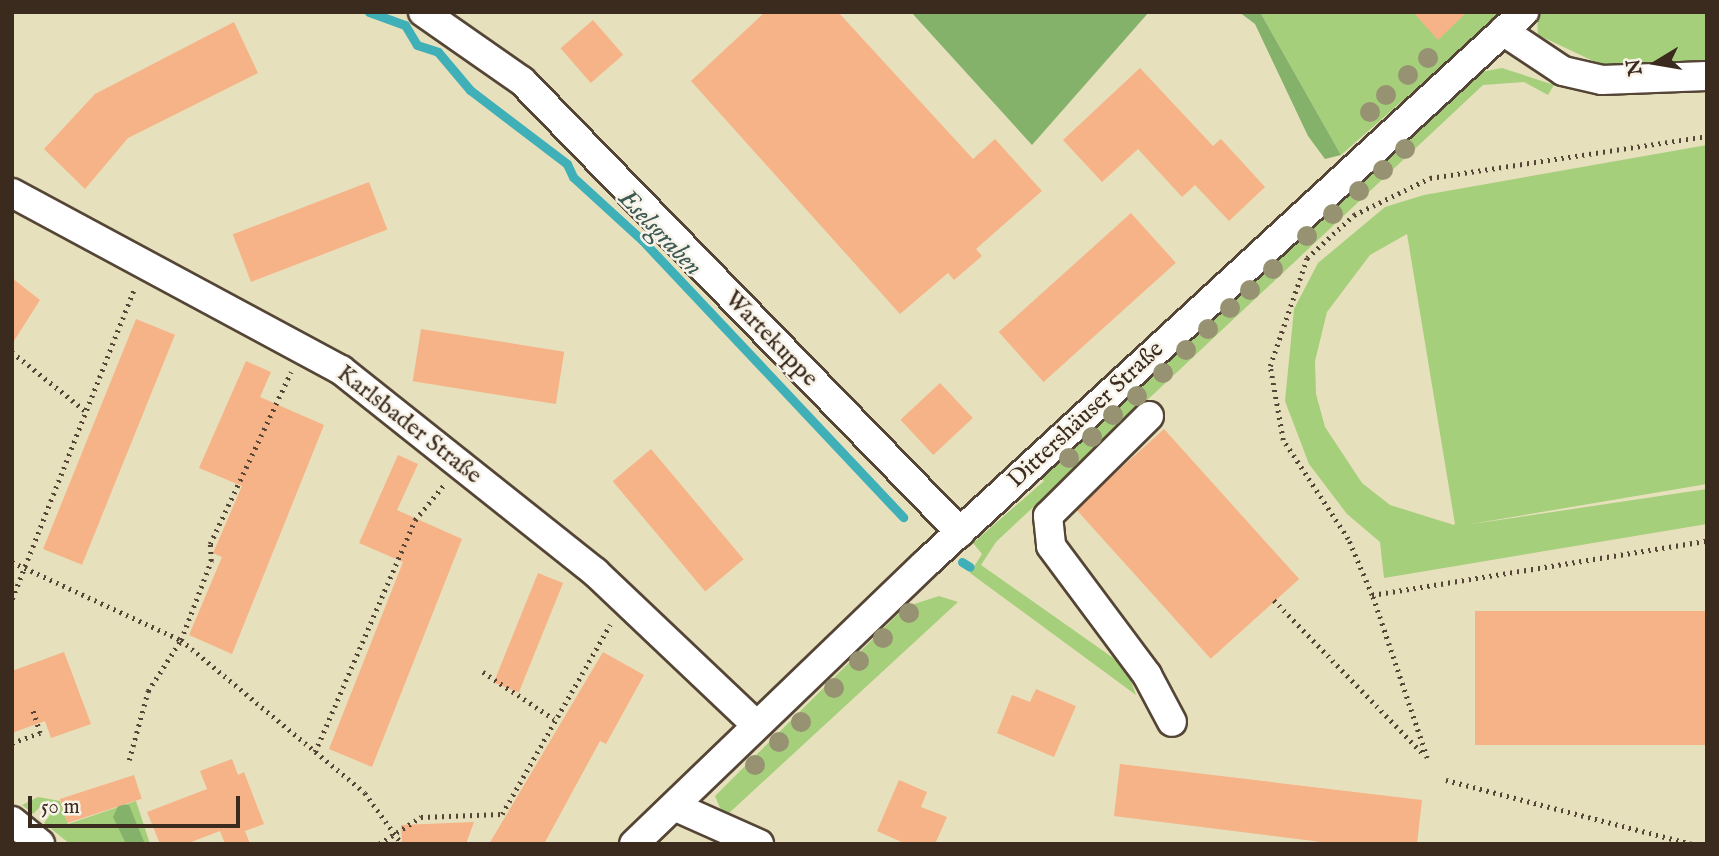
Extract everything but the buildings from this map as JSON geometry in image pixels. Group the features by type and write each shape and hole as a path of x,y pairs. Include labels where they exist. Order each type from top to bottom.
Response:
{"street":[{"name":"Wartekuppe","path":"423,12 522,81 960,532"},
{"name":"Dittershäuser Straße","path":"634,844 676,807 756,725 960,532 1524,12"},
{"path":"1503,31 1563,71 1602,80 1707,76"},
{"name":"Karlsbader Straße","path":"12,193 341,370 624,600 756,725"},
{"path":"1149,416 1048,516 1051,546 1147,675 1172,722"},
{"path":"676,807 759,844"},
{"path":"12,821 40,844"}],"path":[{"path":"1274,600 1427,758 1371,595 1348,539 1283,440 1270,366 1307,258 1354,215 1430,178 1707,136"},
{"path":"12,598 27,569 144,264"},
{"path":"129,760 148,691 181,640 211,561 210,544 301,349"},
{"path":"12,352 87,412"},
{"path":"315,752 415,520 461,465"},
{"path":"1371,595 1707,541"},
{"path":"12,562 181,640 365,793 402,844"},
{"path":"380,844 397,837 421,817 502,814 554,719 571,702 624,600"},
{"path":"483,672 554,719"},
{"path":"12,743 40,733 32,709"},
{"path":"1446,780 1692,844"}],"green space":[{"path":"911,12 1149,12 1032,145"},
{"path":"1239,12 1260,12 1341,155 1325,159 1308,136 1255,24"},
{"path":"1260,12 1503,12 1341,155"},
{"path":"1543,12 1707,12 1707,61 1604,66 1538,35 1537,18"},
{"path":"1502,68 1554,85 1548,95 1524,82 1483,85 996,542 981,565 1126,667 1136,695 970,573 982,554 973,543 1044,481 1038,473 1481,72"},
{"path":"1707,145 1707,484 1465,525 1707,489 1707,524 1384,578 1380,542 1347,514 1309,464 1285,401 1294,309 1318,263 1385,207 1424,195","holes":["1407,234 1455,524 1390,505 1362,483 1325,427 1316,394 1315,361 1327,312 1370,255"]},
{"path":"939,596 958,602 728,814 720,808 715,796 905,607"},
{"path":"38,797 60,801 68,824 136,801 150,844 70,844 44,823 50,815 40,807 33,814 22,805"},
{"path":"119,804 129,805 145,844 126,844 113,817"}],"waterway":[{"name":"Eselsgraben","path":"369,12 405,25 417,45 438,52 470,90 567,164 573,177 642,240 903,517"},
{"path":"962,562 970,567"}]}
